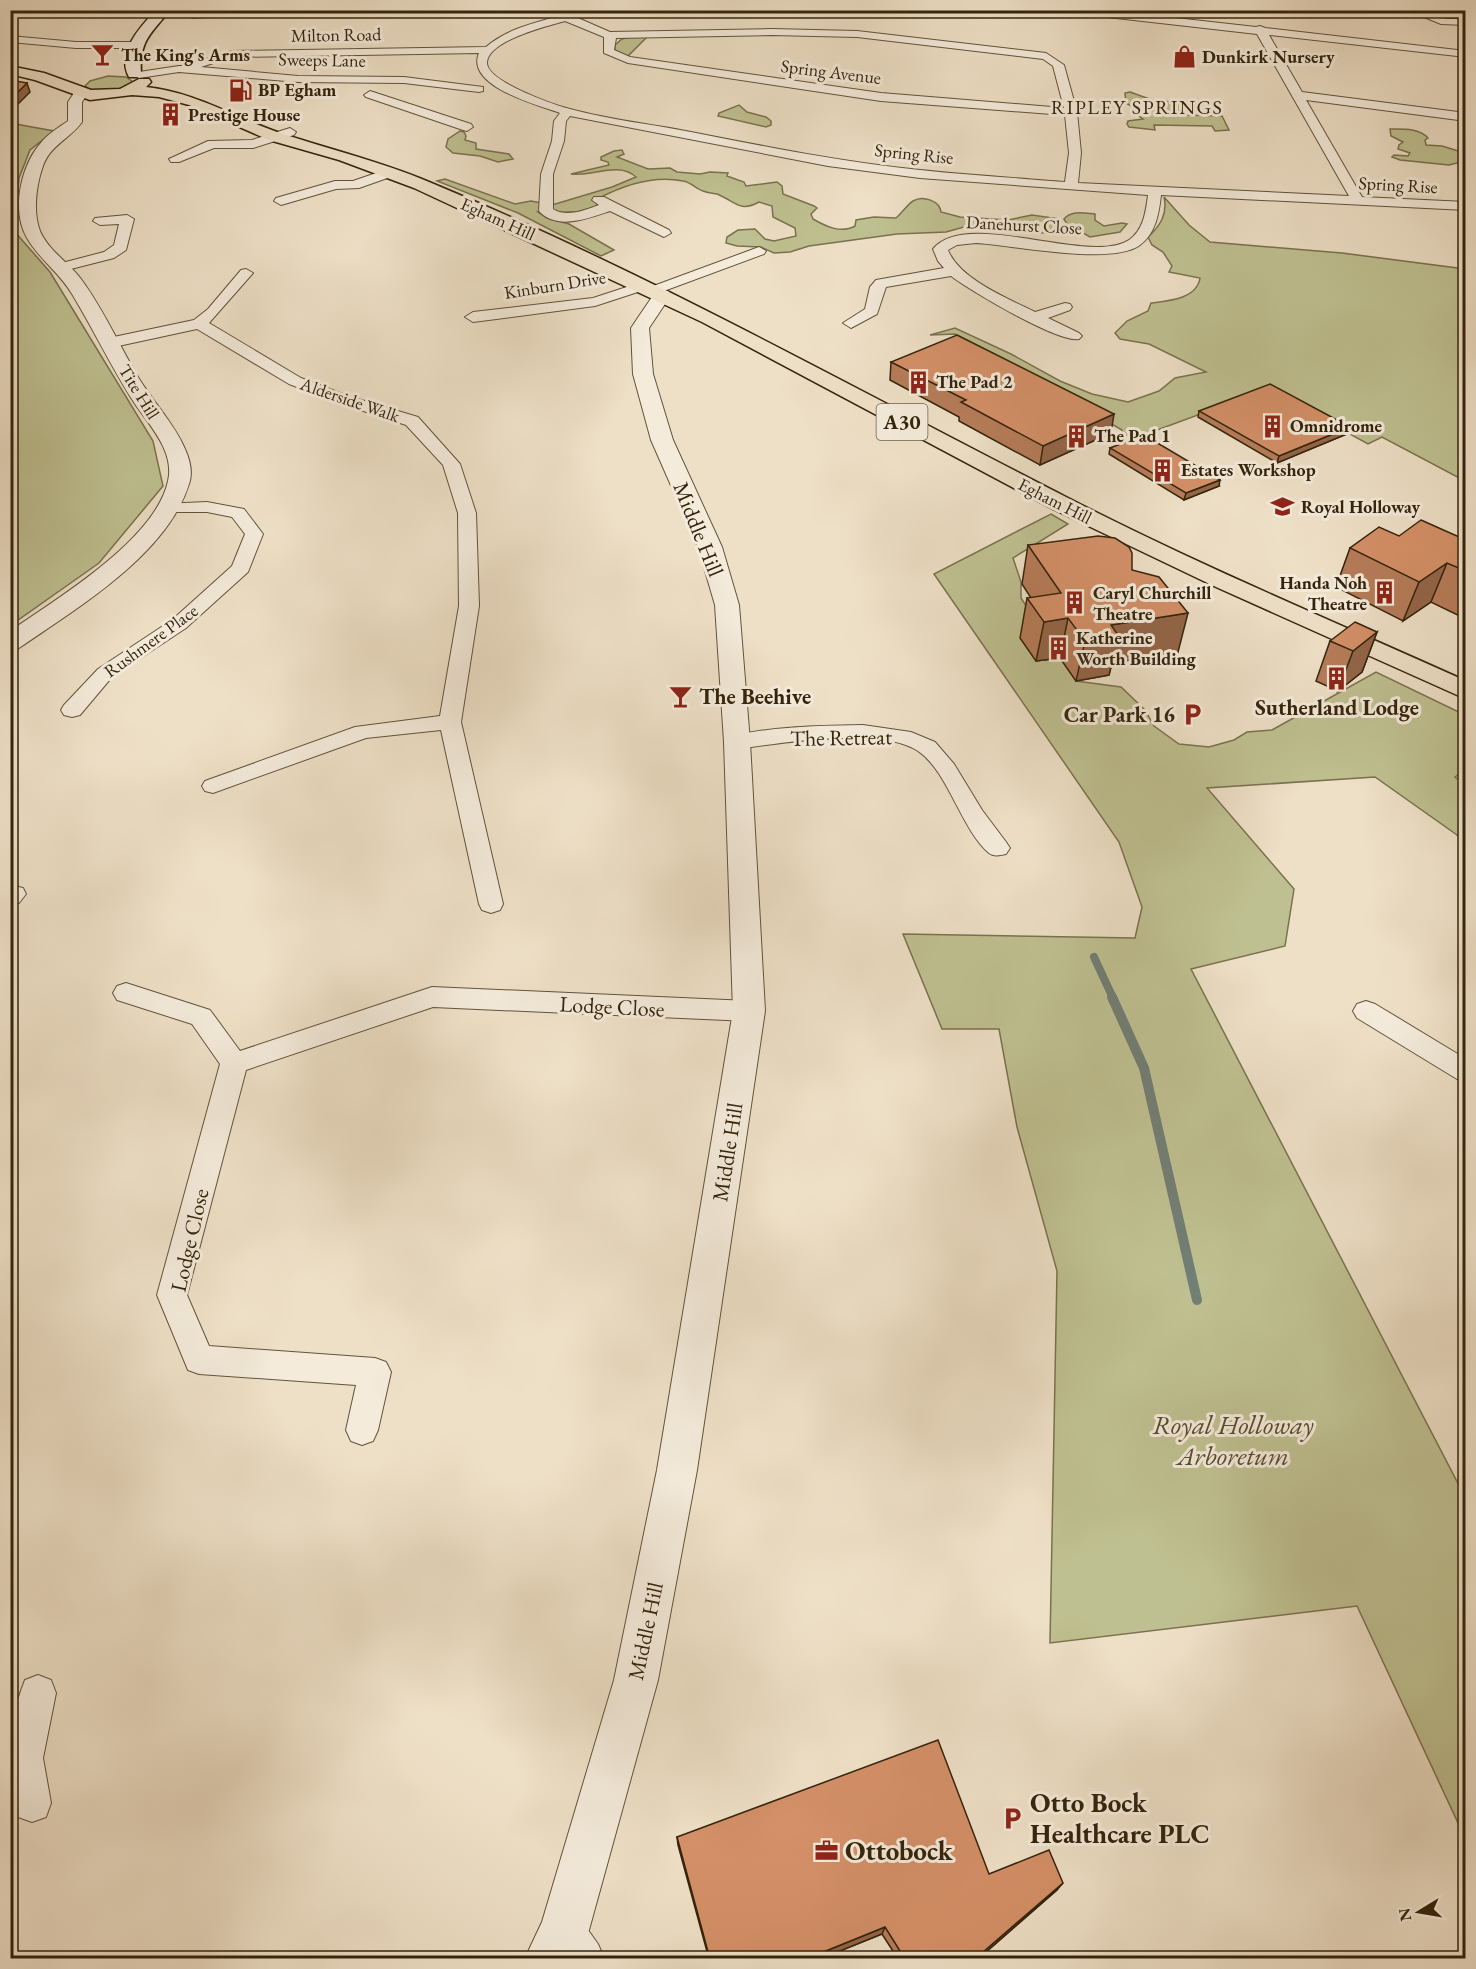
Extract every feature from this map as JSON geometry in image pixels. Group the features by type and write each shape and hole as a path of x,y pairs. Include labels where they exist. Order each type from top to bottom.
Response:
{"main road":[{"path":"136,69 141,34 164,10"},
{"path":"10,64 70,72"},
{"name":"Egham Hill","path":"10,70 39,76 77,96 98,95 136,69 159,93 188,100 388,172 504,221 687,307 1072,510 1466,691"},
{"path":"77,96 76,82 86,77"}],"street":[{"path":"548,10 609,35 752,32 857,34 1029,53 1052,59 1058,65 1071,112 1075,153 1071,186"},
{"path":"1072,10 1260,29 1466,54"},
{"path":"1412,10 1443,30"},
{"path":"488,50 501,40 518,32 567,17"},
{"path":"1436,50 1443,30 1465,21"},
{"path":"1260,29 1358,201"},
{"name":"Spring Avenue","path":"609,35 611,40 609,53 628,60 859,94 928,102 1071,112"},
{"name":"Sweeps Lane","path":"10,39 76,45 136,69 191,70 298,79 404,80 479,89"},
{"name":"Milton Road","path":"191,70 231,54 488,50"},
{"name":"Spring Rise","path":"488,50 482,58 481,66 491,79 537,102 567,112 828,162 920,174 1071,186 1466,206"},
{"path":"451,99 499,85"},
{"path":"370,95 467,127"},
{"path":"1296,95 1466,117"},
{"name":"Tite Hill","path":"10,643 101,577 156,526 168,508 180,482 178,455 109,343 96,317 63,267 31,232 28,195 40,154 75,122 77,96"},
{"path":"416,110 433,105"},
{"path":"567,112 560,121 558,141 547,174 548,213 566,217 576,216 604,203 664,233"},
{"path":"175,159 212,144 249,145 283,135"},
{"path":"281,201 335,185 354,184 388,172"},
{"name":"Danehurst Close","path":"953,271 941,257 940,249 958,240 983,239 1098,249 1134,244 1152,220 1155,191"},
{"path":"63,267 109,255 121,247 127,217 100,221"},
{"path":"653,291 759,251"},
{"path":"868,330 845,321 872,310 877,287 875,282 953,271 973,286 1074,336"},
{"path":"109,343 199,324 213,312 246,273"},
{"name":"Kinburn Drive","path":"473,317 595,302 653,291"},
{"name":"Middle Hill","path":"566,1949 636,1680 677,1470 749,1011 728,616 721,579 711,547 674,470 653,412 643,374 640,328 653,291"},
{"path":"642,341 654,324 687,307"},
{"path":"1036,317 1065,307"},
{"name":"Alderside Walk","path":"199,324 295,381 342,399 412,421 451,464 467,513 469,606 450,722 491,904"},
{"name":"Rushmere Place","path":"72,710 105,673 180,624 242,568 254,534 238,513 207,507 168,508"},
{"path":"213,786 363,732 450,722"},
{"name":"The Retreat","path":"736,742 843,733 880,733 908,737 926,746 944,766 972,812 998,848"},
{"path":"126,993 201,1017 234,1063"},
{"name":"Lodge Close","path":"362,1430 375,1372 199,1360 172,1295 234,1063 432,997 749,1011"},
{"path":"1366,1011 1466,1072"},
{"path":"32,1803 17,1762 38,1693"}],"green space":[{"path":"649,35 627,57 615,51 615,45 622,39"},
{"path":"108,76 126,77 133,82 116,90 102,92 85,86 90,81"},
{"path":"1130,92 1155,101 1182,102 1184,115 1222,116 1229,130 1215,131 1212,126 1154,125 1155,130 1129,127 1128,121 1143,119 1136,114 1138,110 1126,103 1125,93"},
{"path":"739,105 747,112 766,117 771,121 771,125 766,127 718,116 719,113"},
{"path":"10,123 54,131 30,150 19,178 15,232 50,272 153,441 163,486 99,563 11,625"},
{"path":"1390,129 1420,132 1428,138 1425,140 1426,145 1442,146 1465,153 1465,161 1449,165 1400,160 1392,157 1394,155 1408,156 1410,153 1398,149 1403,142 1391,136"},
{"path":"460,131 464,132 465,140 476,143 476,149 509,154 513,159 498,162 480,156 453,153 446,147 448,139"},
{"path":"622,150 624,154 617,157 648,169 670,168 677,172 700,174 728,173 727,176 744,182 746,186 777,182 782,186 783,194 817,208 811,214 813,219 839,229 855,226 856,220 874,217 896,218 911,202 917,199 934,202 941,212 960,217 1008,220 1032,215 1060,219 1057,226 1064,228 1067,224 1064,219 1067,216 1082,213 1095,214 1095,220 1104,226 1127,224 1120,232 1090,237 1078,230 1044,233 1010,230 1002,226 964,227 946,232 897,234 774,253 761,247 726,243 727,237 738,230 755,229 765,239 774,241 796,236 795,228 773,217 772,206 759,202 747,206 737,205 717,194 672,179 651,180 629,185 599,198 596,207 577,212 538,212 547,218 569,224 614,250 601,256 518,213 437,181 445,179 515,204 531,201 552,205 612,187 636,177 621,170 571,174 609,165 608,162 601,160 601,157"},
{"path":"1164,197 1189,225 1210,242 1342,253 1465,269 1465,481 1382,437 1368,444 1268,389 1141,436 1123,435 1122,430 955,334 930,335 955,328 1011,354 1060,381 1092,394 1128,402 1159,391 1175,378 1206,372 1149,344 1120,339 1115,333 1127,321 1148,311 1151,303 1181,298 1188,295 1198,285 1200,278 1169,272 1172,266 1163,252 1152,245 1148,237 1164,214"},
{"name":"Royal Holloway Arboretum","path":"1051,514 1068,524 1013,558 1021,582 1021,598 1044,634 1021,639 1036,661 1060,658 1076,681 1121,687 1145,710 1154,726 1179,744 1209,747 1234,740 1247,732 1272,730 1376,672 1465,715 1465,770 1455,777 1465,785 1465,845 1457,835 1375,777 1207,788 1294,889 1285,946 1191,969 1465,1497 1465,1838 1357,1606 1050,1643 1057,1271 1017,1127 999,1029 942,1029 903,934 1135,938 1142,907 1119,842 934,574"}],"building":[{"path":"10,80 27,83 10,100"},
{"path":"957,335 1114,414 1043,446 961,402 966,400 891,362"},
{"name":"Omnidrome","path":"1270,384 1350,427 1279,456 1199,411"},
{"name":"Estates Workshop","path":"1144,435 1220,480 1186,493 1110,448"},
{"path":"1421,520 1466,540 1466,571 1447,563 1419,582 1350,548 1379,527 1399,536"},
{"path":"1098,536 1115,538 1129,547 1132,553 1132,570 1159,577 1188,613 1111,625 1118,635 1085,641 1068,618 1044,622 1027,598 1061,593 1028,545"},
{"path":"1355,622 1377,632 1353,651 1330,641"},
{"name":"Ottobock","path":"938,1740 989,1874 1049,1850 1063,1883 975,1959 905,1959 885,1927 806,1959 710,1959 677,1837"}],"waterway":[{"path":"1094,957 1113,998"},
{"path":"1112,997 1144,1068 1197,1300"}],"place":[{"name":"The King's Arms","path":"103,55"},
{"name":"Dunkirk Nursery","path":"1184,57"},
{"name":"BP Egham","path":"240,90"},
{"name":"Prestige House","path":"170,115"},
{"name":"The Pad 2","path":"918,382"},
{"name":"Omnidrome","path":"1272,426"},
{"name":"The Pad 1","path":"1076,436"},
{"name":"Estates Workshop","path":"1163,470"},
{"name":"Royal Holloway","path":"1283,507"},
{"name":"Handa Noh Theatre","path":"1385,593"},
{"name":"Caryl Churchill Theatre","path":"1075,603"},
{"name":"Katherine Worth Building","path":"1058,648"},
{"name":"Sutherland Lodge","path":"1337,678"},
{"name":"The Beehive","path":"681,696"},
{"name":"Car Park 16","path":"1193,714"},
{"name":"Otto Bock Healthcare PLC","path":"1012,1819"},
{"name":"Ottobock","path":"827,1851"}],"district":[{"name":"RIPLEY SPRINGS","path":"1137,107"}]}
